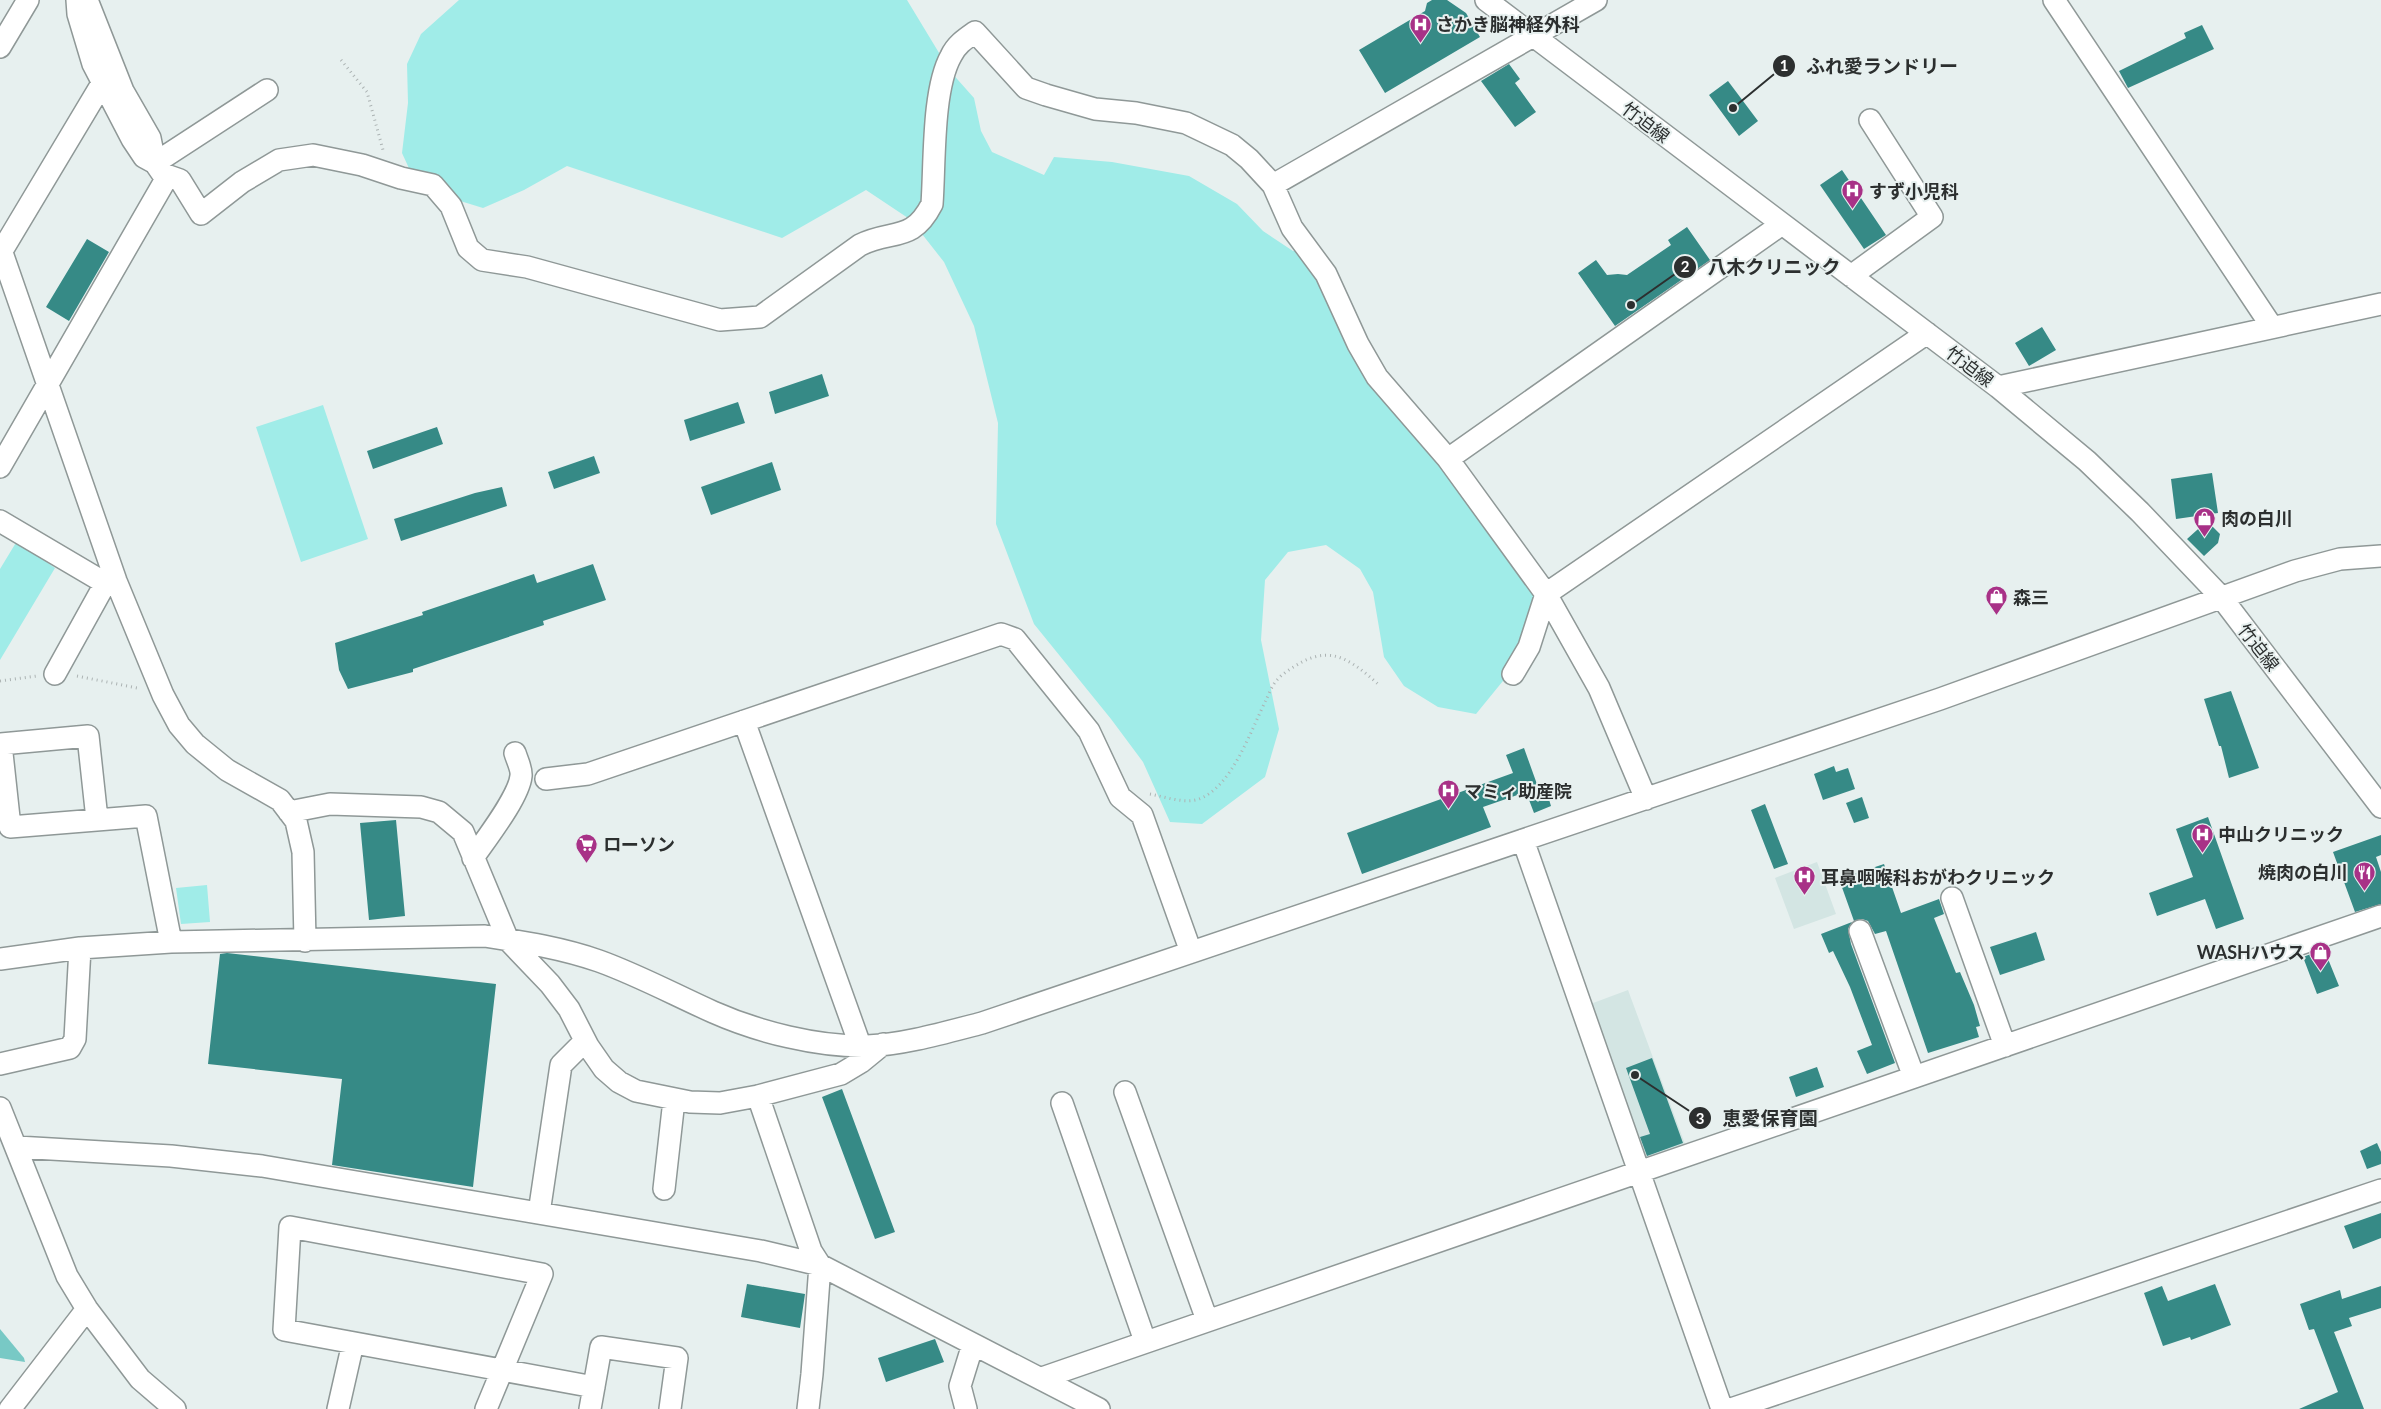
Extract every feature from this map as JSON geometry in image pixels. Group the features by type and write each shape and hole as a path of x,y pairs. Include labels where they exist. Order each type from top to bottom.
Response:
{"street":[{"path":"0,47 28,0"},
{"path":"77,0 78,14 93,64 132,139 144,157 159,169 180,180 201,214 242,182 279,160 313,155 362,165 389,175 433,185 451,206 468,248 482,260 527,267 720,320 760,317 860,245 874,238 908,232 924,220 932,204 939,96 942,78 951,56 962,41 975,32 1026,88 1046,96 1096,110 1136,113 1186,123 1232,145 1249,159 1273,185 1292,228 1326,274 1358,344 1377,377 1448,459 1546,594 1599,688 1646,799"},
{"path":"0,467 166,179 159,169 150,138 123,91 89,5 82,0"},
{"name":"竹迫線","path":"1486,0 1998,387 2087,461 2140,512 2221,597 2381,807"},
{"path":"1273,185 1596,0"},
{"path":"2054,0 2272,327"},
{"path":"102,82 0,251 48,383 111,582 163,695 179,725 195,744 227,770 280,800 296,821 303,852 305,941"},
{"path":"159,169 267,90"},
{"path":"1851,276 1932,216 1870,120"},
{"path":"1448,459 1782,224"},
{"path":"1998,387 2381,304"},
{"path":"1513,674 1529,646 1540,618 1546,594 1927,333"},
{"path":"0,521 111,582"},
{"path":"0,959 80,948 171,942 305,941 485,936 536,944 598,961 662,987 714,1013 768,1032 830,1043 884,1044 943,1033 982,1023 1940,699 2295,571 2340,559 2381,556"},
{"path":"55,674 111,582"},
{"path":"546,779 588,774 1001,634 1014,639 1089,731 1120,797 1142,815 1191,952"},
{"path":"744,721 860,1045"},
{"path":"96,819 88,736 1,744 10,827 146,816 171,942"},
{"path":"473,858 503,814 520,783 522,774 516,753"},
{"path":"289,812 330,804 421,807 439,812 463,832 508,940 550,984 569,1009 585,1040 604,1069 619,1082 636,1091 674,1100 720,1103 758,1096 840,1074 861,1062 884,1044"},
{"path":"1523,840 1722,1409"},
{"path":"1952,898 2005,1046"},
{"path":"1042,1378 2381,916"},
{"path":"1860,931 1914,1077"},
{"path":"0,1064 70,1048 75,1039 80,948"},
{"path":"539,1213 561,1065 585,1040"},
{"path":"1125,1092 1207,1320"},
{"path":"758,1096 811,1251 820,1265 808,1409"},
{"path":"664,1189 674,1100"},
{"path":"1062,1103 1145,1341"},
{"path":"0,1108 67,1276 87,1309 140,1379 175,1409"},
{"path":"16,1147 170,1156 262,1166 761,1251 820,1265 1099,1409"},
{"path":"1731,1409 2381,1190"},
{"path":"486,1409 502,1370 542,1274 290,1227 284,1330 353,1342 502,1370 594,1387"},
{"path":"10,1409 87,1309"},
{"path":"338,1409 353,1342"},
{"path":"966,1409 960,1386 973,1344"},
{"path":"590,1409 601,1347 677,1358 670,1409"}],"path":[{"path":"341,60 368,92 389,175"},
{"path":"1130,805 1151,794 1187,801 1200,799 1220,787 1246,745 1276,680 1294,666 1314,656 1335,656 1354,662 1378,684"},
{"path":"0,681 63,673 111,682 163,695"}],"shaded area":[{"path":"459,0 907,0 950,71 974,98 981,131 992,152 1044,175 1054,157 1112,162 1189,176 1237,204 1263,231 1293,251 1303,251 1467,496 1530,579 1537,604 1507,676 1476,714 1438,707 1404,686 1384,657 1373,592 1360,569 1326,545 1288,552 1265,580 1261,640 1279,729 1265,777 1202,824 1170,822 1143,762 1111,719 1034,624 996,524 998,423 974,326 944,262 911,220 866,190 782,238 567,166 524,190 483,208 418,188 402,153 408,103 407,64 421,34"},
{"path":"323,405 368,539 301,562 256,427"},
{"path":"17,541 55,568 0,660 0,569"},
{"name":"耳鼻咽喉科おがわクリニック","path":"1817,862 1836,914 1794,929 1775,878"},
{"path":"207,885 210,922 181,924 176,888"},
{"path":"1628,990 1685,1144 1642,1159 1585,1006"},
{"path":"0,1329 24,1358 25,1362 0,1358"}],"building":[{"name":"さかき脳神経外科","path":"1432,0 1447,0 1466,13 1480,37 1385,93 1359,50 1425,11 1427,3"},
{"path":"2202,25 2214,49 2128,88 2119,71 2186,38 2184,33"},
{"path":"1509,64 1520,79 1515,83 1536,112 1515,127 1481,81"},
{"path":"1728,81 1758,121 1739,136 1709,95"},
{"name":"すず小児科","path":"1842,170 1886,235 1864,249 1820,185"},
{"path":"1687,227 1710,260 1615,326 1578,273 1596,260 1607,275 1627,275 1671,245 1668,240"},
{"path":"87,239 109,252 69,321 46,307"},
{"path":"2042,327 2056,350 2029,366 2015,343"},
{"path":"822,374 829,396 775,414 769,392"},
{"path":"738,402 745,423 690,441 684,420"},
{"path":"437,427 443,444 373,469 367,451"},
{"path":"594,456 600,473 554,489 548,472"},
{"path":"772,462 781,490 711,515 701,487"},
{"path":"2212,473 2218,513 2176,519 2171,479"},
{"path":"502,487 507,506 401,541 394,519 475,493"},
{"name":"肉の白川","path":"2207,521 2220,534 2218,543 2204,556 2187,539"},
{"path":"593,564 606,600 543,621 544,625 413,669 413,672 348,689 339,670 335,643 423,615 422,612 534,574 537,583"},
{"path":"2231,691 2259,768 2229,778 2221,746 2219,746 2204,699"},
{"name":"マミィ助産院","path":"1524,748 1538,787 1527,791 1547,793 1551,806 1534,813 1526,792 1483,807 1491,827 1362,874 1347,833 1513,773 1506,755"},
{"path":"1834,766 1836,772 1848,768 1855,789 1823,800 1814,774"},
{"path":"1862,797 1869,818 1854,823 1846,803"},
{"path":"1765,804 1788,864 1774,869 1751,810"},
{"name":"中山クリニック","path":"2208,817 2244,919 2216,929 2205,899 2157,916 2149,893 2193,877 2176,829"},
{"path":"396,820 405,916 369,920 360,823"},
{"name":"焼肉の白川","path":"2381,835 2381,855 2376,857 2381,872 2381,904 2355,912 2333,852"},
{"path":"1884,864 1901,913 1939,899 1944,914 1934,918 1956,973 1960,972 1974,1005 1980,1026 1976,1027 1979,1037 1928,1053 1886,931 1875,934 1868,921 1862,919 1854,921 1839,879"},
{"path":"1852,922 1848,929 1851,944 1895,1063 1867,1074 1857,1051 1872,1045 1850,987 1833,951 1829,953 1821,934"},
{"path":"2036,932 2045,960 2000,975 1990,947"},
{"name":"WASHハウス","path":"2324,949 2339,986 2317,994 2303,957"},
{"path":"227,953 496,984 473,1187 332,1165 342,1079 208,1064 220,954"},
{"path":"1652,1058 1683,1143 1647,1156 1640,1137 1650,1134 1626,1068"},
{"path":"1817,1067 1824,1087 1796,1097 1789,1077"},
{"path":"842,1089 895,1232 875,1239 822,1097"},
{"path":"2377,1143 2381,1152 2381,1164 2367,1169 2360,1151"},
{"path":"2381,1213 2381,1238 2353,1249 2344,1226"},
{"path":"747,1284 805,1294 800,1328 741,1317"},
{"path":"2215,1284 2231,1325 2191,1340 2190,1337 2163,1346 2144,1293 2162,1286 2168,1301"},
{"path":"2381,1286 2381,1308 2349,1318 2352,1326 2334,1332 2364,1409 2299,1409 2338,1392 2314,1329 2309,1330 2300,1304 2340,1290 2342,1299"},
{"path":"935,1339 944,1362 886,1382 878,1358"}],"place":[{"name":"さかき脳神経外科","path":"1420,43"},
{"name":"ふれ愛ランドリー","path":"1733,108"},
{"name":"すず小児科","path":"1853,210"},
{"name":"八木クリニック","path":"1631,305"},
{"name":"肉の白川","path":"2205,537"},
{"name":"森三","path":"1997,616"},
{"name":"マミィ助産院","path":"1448,810"},
{"name":"中山クリニック","path":"2202,853"},
{"name":"ローソン","path":"587,863"},
{"name":"焼肉の白川","path":"2364,891"},
{"name":"耳鼻咽喉科おがわクリニック","path":"1805,896"},
{"name":"WASHハウス","path":"2321,971"},
{"name":"恵愛保育園","path":"1635,1075"}]}
